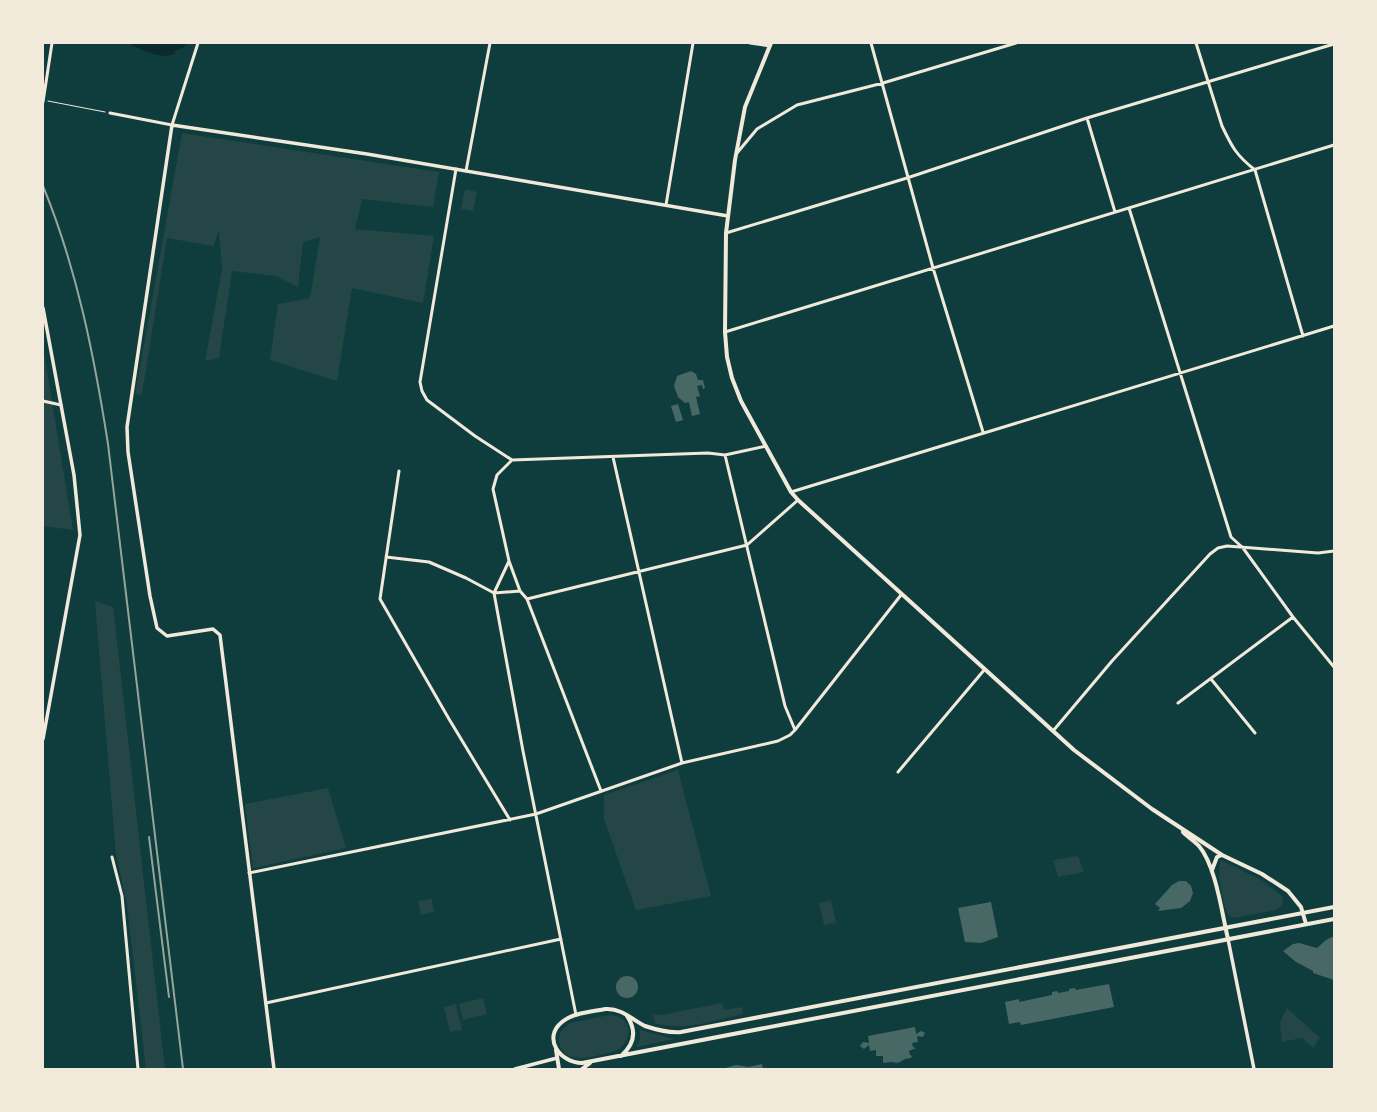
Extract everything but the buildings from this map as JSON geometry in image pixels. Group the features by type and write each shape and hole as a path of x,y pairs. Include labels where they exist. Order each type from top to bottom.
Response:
{"main road":[{"path":"770,44 745,107 737,153 726,233 725,332 727,357 732,378 741,401 792,492 798,500 902,596 985,669 1052,731 1125,790 1172,822 1222,855 1262,874 1288,891 1298,902 1304,913 1306,924"},
{"path":"1172,822 1199,846 1207,858 1212,870 1228,939"},
{"path":"1212,870 1217,857 1222,855"},
{"path":"559,1069 554,1038 558,1026 563,1021 576,1015 612,1009 655,1029 681,1032 1334,907"},
{"path":"556,1049 565,1059 571,1062 582,1063 1334,919"},
{"path":"621,1056 631,1045 634,1035 632,1024 627,1016"},
{"path":"582,1069 592,1061"}],"street":[{"path":"43,101 52,43"},
{"path":"198,43 172,125 128,426 128,452 150,596 157,628 167,636 212,629 220,634 274,1069"},
{"path":"466,171 490,43"},
{"path":"666,205 693,43"},
{"path":"750,43 770,44"},
{"path":"871,43 883,83 907,178 983,432"},
{"path":"737,153 757,129 797,105 883,83 1016,43"},
{"path":"1196,43 1222,126 1228,139 1238,157 1255,170 1303,336"},
{"path":"726,233 907,178 1087,118 1334,44"},
{"path":"110,113 172,125 367,154 728,216"},
{"path":"1087,118 1115,212"},
{"path":"725,332 1334,145"},
{"path":"456,169 420,382 422,391 427,400 468,431 512,460 708,453 725,455 766,446"},
{"path":"1129,208 1231,537 1243,548 1293,618 1334,667"},
{"path":"43,309 74,475 80,535 43,739"},
{"path":"792,492 983,432 1334,326"},
{"path":"43,401 61,405"},
{"path":"725,455 785,706 795,730"},
{"path":"613,457 682,763"},
{"path":"512,460 497,475 493,489 509,561 520,591 527,599 601,791"},
{"path":"399,471 380,598 386,612 510,820"},
{"path":"527,599 747,545 798,500"},
{"path":"1052,731 1112,661 1210,554 1218,548 1227,546 1318,554 1334,551"},
{"path":"386,557 429,562 466,578 494,593 520,591"},
{"path":"509,561 494,593 523,750 576,1015"},
{"path":"249,873 536,814 682,763 778,740 790,735 902,596"},
{"path":"1178,703 1293,618"},
{"path":"898,772 985,669"},
{"path":"1211,679 1255,733"},
{"path":"112,857 122,896 138,1069"},
{"path":"266,1003 561,938"},
{"path":"1228,939 1254,1069"},
{"path":"515,1069 557,1058"}],"path":[{"path":"43,101 110,113"}],"shaded area":[{"path":"128,43 187,43 183,48 175,51 174,54 163,56 150,53"},
{"path":"182,133 439,172 433,207 362,199 355,229 434,236 423,303 352,288 337,381 270,360 278,304 310,298 320,237 303,242 298,287 276,276 232,271 219,358 205,361 222,269 219,231 213,246 167,238 142,394 135,395"},
{"path":"465,189 477,192 473,211 461,209"},
{"path":"43,346 73,530 43,526"},
{"path":"95,601 113,607 165,1069 146,1069 127,905 116,854"},
{"path":"678,770 711,896 636,910 604,819 604,795"},
{"path":"328,788 346,848 253,868 245,804"},
{"path":"1078,856 1084,872 1058,877 1053,860"},
{"path":"1221,860 1263,881 1283,897 1282,906 1276,910 1234,918 1229,916 1221,888 1219,871"},
{"path":"432,899 434,912 421,915 418,901"},
{"path":"831,900 836,923 824,925 819,903"},
{"path":"483,998 487,1014 463,1020 459,1004"},
{"path":"722,1003 724,1010 742,1007 743,1014 688,1026 655,1023 653,1014 662,1015"},
{"path":"456,1004 462,1030 450,1032 444,1007"},
{"path":"1287,1008 1320,1038 1313,1048 1302,1038 1282,1042 1280,1023"},
{"path":"609,1015 617,1016 627,1024 628,1035 626,1041 621,1047 615,1051 582,1058 566,1055 561,1049 559,1040 560,1035 562,1030 568,1025 571,1023"},
{"path":"640,1030 674,1039 636,1047 640,1040"}],"railway":[{"path":"43,186 66,249 75,281 97,378 108,444 183,1069"},
{"path":"149,837 169,997"}]}
